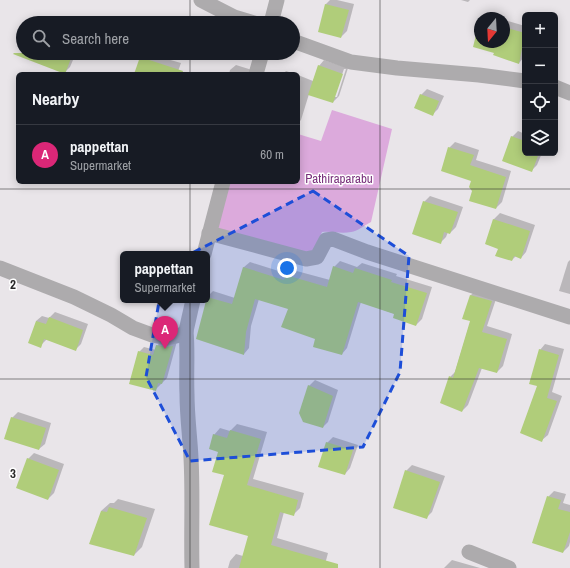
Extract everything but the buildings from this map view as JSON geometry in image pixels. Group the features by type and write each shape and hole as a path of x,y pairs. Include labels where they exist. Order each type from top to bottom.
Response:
{"street":[{"path":"201,0 232,16"},
{"path":"272,16 277,0"},
{"path":"300,44 351,62 397,68 522,80"},
{"path":"257,72 260,60"},
{"path":"558,88 570,93"},
{"path":"205,251 208,233 223,184"},
{"path":"208,233 306,259 317,256 326,240 332,239 367,252 570,317"},
{"path":"0,268 74,297 111,315 133,328 152,335 167,338 181,335 186,331"},
{"path":"192,303 186,331 188,349 187,394 191,458 192,499 190,531 192,568"},
{"path":"469,552 509,568"}],"highlighted area":[{"path":"313,191 409,256 400,372 363,447 190,461 146,377 165,267"}],"green space":[{"name":"Pathiraparabu","path":"332,110 392,129 371,222 351,232 322,232 313,252 308,253 222,231 217,226 228,184 300,184 300,135 321,141"}],"place":[{"name":"pappettan","path":"165,349"}]}
